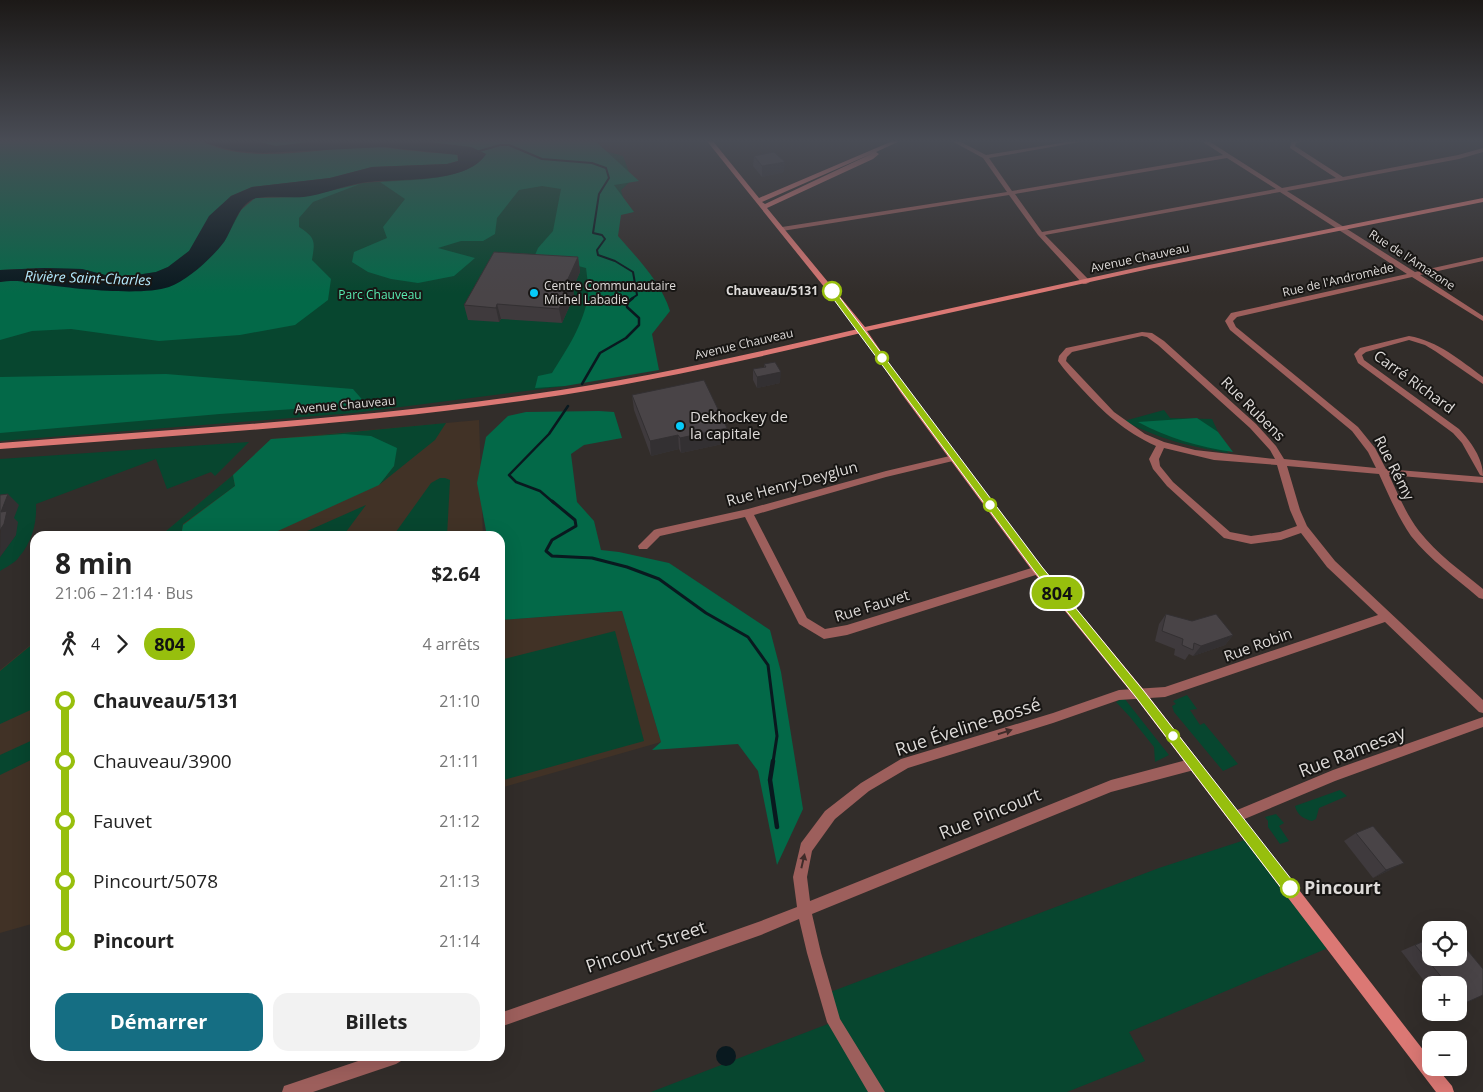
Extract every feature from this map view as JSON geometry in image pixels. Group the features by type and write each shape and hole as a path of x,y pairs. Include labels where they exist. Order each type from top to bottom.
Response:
{"main road":[{"path":"750,191 862,329 954,458 1038,570 1139,693 1236,817 1446,1092"},
{"path":"761,204 792,191"},
{"name":"Avenue Chauveau","path":"0,446 353,417 473,404 658,376 862,329 1483,200"}],"street":[{"path":"782,229 1022,191"},
{"path":"1040,234 1277,191"},
{"name":"Rue de l'Amazone","path":"1284,191 1483,318"},
{"path":"1010,193 1040,234 1086,282"},
{"name":"Rue de l'Andromède","path":"1229,321 1234,316 1483,259"},
{"name":"Rue Rémy","path":"1229,321 1233,328 1355,428 1366,440 1408,524 1428,548 1483,595"},
{"name":"Rue Rubens","path":"1161,444 1141,436 1112,414 1066,367 1062,361 1066,352 1142,334 1155,338 1253,426 1273,448 1281,462 1295,510 1303,528 1331,564 1483,708"},
{"name":"Carré Richard","path":"1483,381 1430,345 1416,338 1409,338 1363,350 1358,354 1361,361 1456,431 1465,441 1483,472"},
{"path":"1303,528 1281,536 1251,540 1227,535 1170,484 1156,467 1154,459 1161,444 1204,455 1483,480"},
{"name":"Rue Henry-Deyglun","path":"643,546 656,533 748,512 886,474 954,458"},
{"name":"Rue Fauvet","path":"748,512 803,621 824,634 847,630 1038,570"},
{"name":"Rue Robin","path":"1139,693 1165,692 1386,617"},
{"name":"Rue Éveline-Bossé","path":"877,1092 834,1022 814,953 804,909 800,877 806,848 830,815 865,787 905,763 1053,718 1119,695 1139,693"},
{"name":"Rue Ramesay","path":"1236,817 1334,776 1483,722"},
{"name":"Rue Pincourt","path":"804,909 1111,786 1194,764"},
{"name":"Pincourt Street","path":"505,1018 761,928 804,909"},
{"path":"290,1092 381,1061"}],"shaded area":[{"path":"479,420 483,531 166,531 233,475 271,439"},
{"path":"622,611 661,742 505,787 505,620"},
{"path":"30,645 30,924 0,933 0,670"}],"green space":[{"path":"0,191 243,191 231,196 189,251 168,267 156,272 117,278 82,269 0,270"},
{"name":"Parc Chauveau","path":"329,191 621,191 625,204 620,212 615,261 565,386 354,413 0,441 0,282 17,279"},
{"path":"329,191 342,191 313,202 299,218 299,227 309,234 314,244 312,260 331,279 328,300 295,325 240,335 159,341 71,329 32,331 0,340 0,282 17,279 48,285 140,291 224,242 241,210 255,198 303,197"},
{"path":"393,191 518,191 497,218 495,234 483,241 461,241 438,248 475,258 454,276 418,283 391,279 368,272 352,262 354,252 387,238 383,227 405,199"},
{"path":"561,191 618,191 634,212 621,215 618,236 655,281 670,311 652,334 659,370 565,386 535,388 538,376 552,373 569,345 583,316 588,295 586,268 535,255 538,248 553,231"},
{"path":"166,374 353,389 366,404 220,414 0,433 0,377"},
{"path":"1164,410 1170,418 1212,419 1228,453 1174,441 1124,421"},
{"path":"526,412 614,412 622,438 584,445 571,454 577,502 594,521 601,550 669,563 770,630 781,672 803,809 777,865 758,771 738,744 652,750 661,742 622,611 505,620 505,531 486,531 477,483 486,437 508,416"},
{"path":"1197,418 1218,432 1233,452 1184,441 1138,422"},
{"path":"446,423 435,440 379,485 394,466 344,434 310,436"},
{"path":"344,434 371,436 397,448 394,466 379,485 278,531 182,531 183,525 235,486 233,475 271,439"},
{"path":"249,442 215,476 211,472 167,489 156,459 36,504 36,518 32,531 30,531 30,539 24,551 15,561 0,571 0,557 16,535 0,508 0,459"},
{"path":"233,475 235,486 183,524 182,531 166,531"},
{"path":"440,478 450,480 447,531 397,531 431,483"},
{"path":"366,505 347,531 307,531"},
{"path":"615,631 644,741 505,780 505,659"},
{"path":"30,646 30,710 0,724 0,671"},
{"path":"1187,695 1197,709 1190,710 1200,725 1204,723 1238,764 1223,771 1174,712 1172,706 1176,704 1173,701"},
{"path":"1124,698 1169,755 1155,762 1154,747 1116,702"},
{"path":"30,741 30,760 0,775 0,755"},
{"path":"1340,790 1347,796 1319,808 1316,819 1312,821 1306,819 1297,812 1295,806"},
{"path":"1276,814 1284,823 1279,826 1289,841 1280,844 1268,827 1268,821 1265,817"},
{"path":"1251,838 1335,945 1129,1032 1145,1061 1067,1092 651,1092 833,1022 825,994 1159,868"}],"water":[{"name":"Rivière Saint-Charles","path":"243,191 329,191 310,196 268,197 251,200 241,210 224,242 213,255 184,280 169,287 158,290 110,291 19,281 0,282 0,270 82,269 117,278 156,272 168,267 189,251 209,216 231,196"},
{"path":"726,1046 733,1049 736,1056 733,1063 726,1066 719,1063 716,1056 719,1049"}],"building":[{"name":"Centre Communautaire Michel Labadie","path":"494,252 578,257 567,281 571,281 559,309 497,304 496,308 464,305"},
{"path":"775,362 781,372 757,377 753,369 766,367 764,364"},
{"name":"Dekhockey de la capitale","path":"704,380 727,428 680,438 678,435 650,441 632,395"},
{"path":"8,494 1,512 7,511 4,524 0,530 0,495"},
{"path":"1166,614 1192,621 1216,614 1233,635 1201,646 1194,643 1193,650 1182,645 1183,639 1162,631"},
{"path":"1373,826 1404,863 1386,870 1356,833"},
{"path":"1422,942 1422,953 1415,945"},
{"path":"1467,950 1483,969 1483,995 1467,1002 1467,976 1441,976 1432,966 1467,966"}],"waterway":[{"path":"601,191 593,233 602,235 605,239 597,250 598,255 615,261 633,272 637,295 631,299"},
{"path":"582,384 600,353 626,338 639,325 639,318 627,307 627,303 633,298"},
{"path":"554,503 540,491 516,482 509,475 549,434 568,406"},
{"path":"552,501 575,520 576,526 552,540 546,551 552,556 592,558 627,567 659,579 706,613 748,637 768,665 777,736 773,762"},
{"path":"773,761 770,780 777,827"}],"bus line":[{"name":"804","path":"832,291 862,329 904,391 1038,570 1139,693 1290,888"}],"place":[{"name":"Chauveau/5131","path":"832,291"},
{"name":"Centre Communautaire Michel Labadie","path":"534,293"},
{"name":"Dekhockey de la capitale","path":"680,426"},
{"name":"Pincourt","path":"1290,888"}]}
